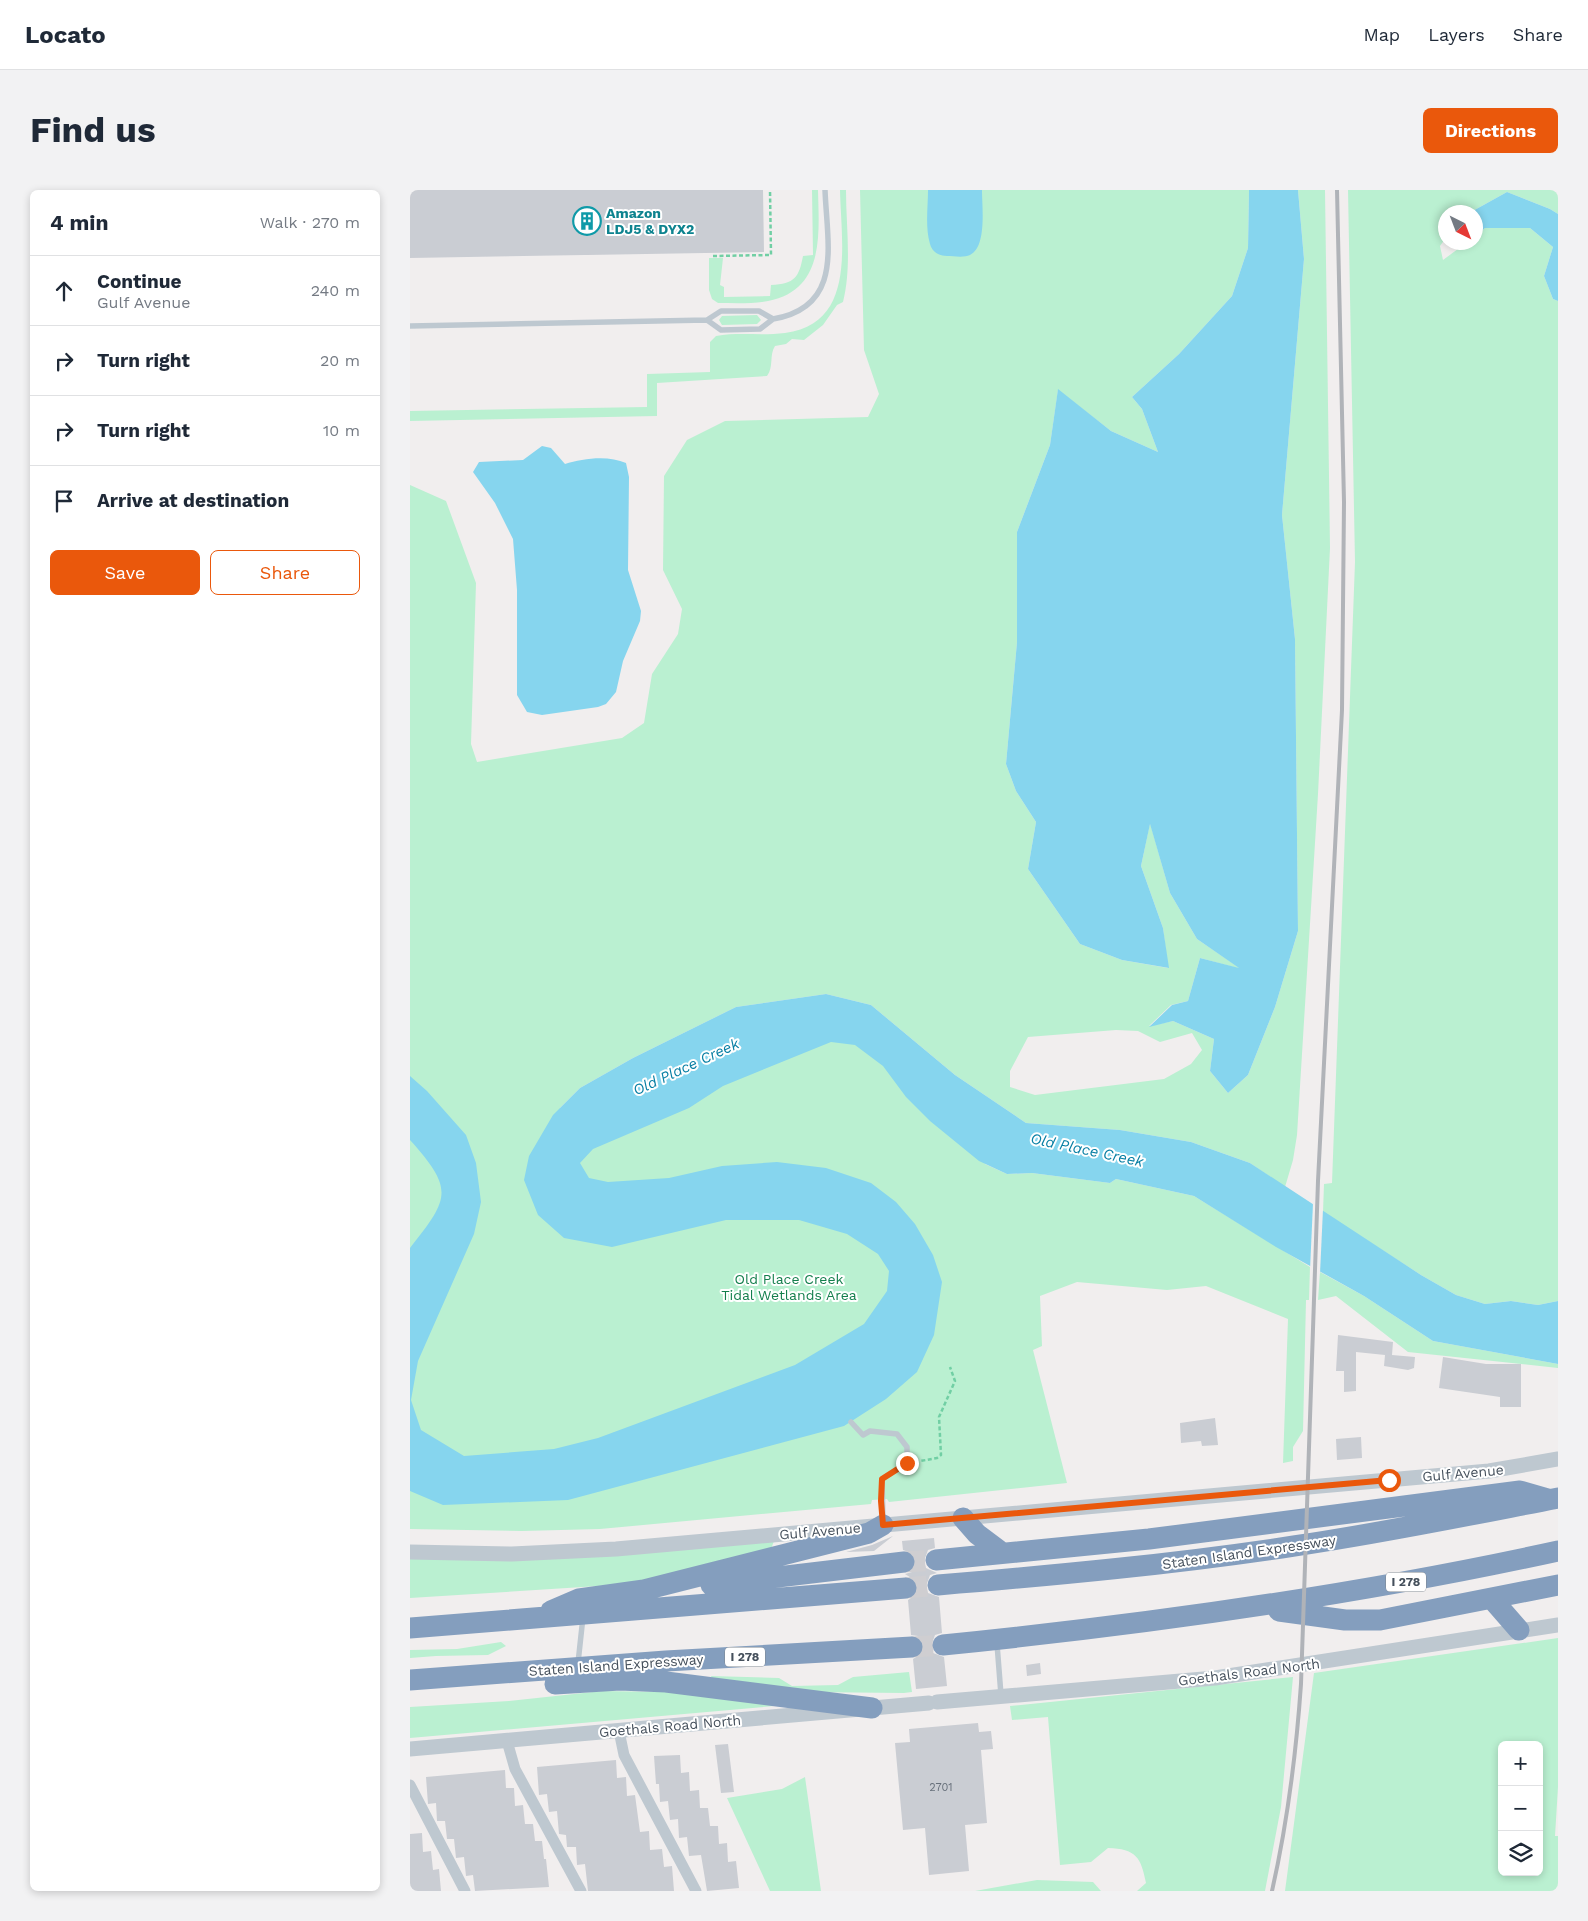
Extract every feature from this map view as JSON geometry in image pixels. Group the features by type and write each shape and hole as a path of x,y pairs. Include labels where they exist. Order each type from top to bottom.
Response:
{"highway":[{"path":"936,1560 1000,1552 1149,1539 1520,1491 1554,1499"},
{"name":"Staten Island Expressway","path":"938,1585 1100,1571 1258,1552 1432,1524 1554,1499"},
{"path":"963,1518 977,1534 1000,1552"},
{"path":"533,1619 579,1599 644,1590 870,1533 883,1525"},
{"name":"I 278","path":"943,1645 1155,1622 1254,1608 1410,1581 1558,1551"},
{"path":"644,1590 674,1590 904,1562"},
{"path":"1254,1608 1345,1620 1380,1620 1558,1585"},
{"path":"410,1628 906,1588"},
{"path":"1492,1599 1519,1630"},
{"path":"410,1617 482,1623"},
{"name":"Staten Island Expressway","path":"410,1680 912,1647"},
{"path":"463,1676 535,1686 620,1680 674,1683 872,1708"}],"street":[{"name":"Gulf Avenue","path":"410,1552 488,1554 593,1551 1488,1472 1558,1459"},
{"name":"Goethals Road North","path":"410,1749 1215,1678 1558,1625"},
{"path":"619,1731 624,1755 696,1891"},
{"path":"507,1741 515,1770 581,1891"},
{"path":"410,1785 465,1891"}],"lane":[{"path":"707,320 721,330 760,329 773,319 788,316 802,309 813,300 828,274 826,190"},
{"path":"410,326 707,320 721,311 760,311 773,319"},
{"path":"851,1422 863,1435 870,1431 897,1434 907,1447 907,1463 882,1479 883,1525"},
{"path":"578,1668 583,1614"},
{"path":"997,1639 1001,1696"}],"path":[{"path":"712,256 771,255 770,190"},
{"path":"915,1462 937,1458 941,1454 939,1418 956,1381 950,1367"}],"green space":[{"path":"812,190 818,190 818,242 815,258 809,273 800,285 787,295 768,301 718,303 712,299 709,290 709,258 723,258 720,285 724,287 724,297 770,296 771,285 786,283 794,278 800,269 803,256 813,255"},
{"path":"840,190 846,190 848,246 846,288 843,302 837,305 823,325 804,340 792,339 786,344 775,346 767,376 657,383 657,416 410,421 410,411 647,407 647,374 710,372 710,342 716,336 785,333 808,326 824,314 834,298 840,278 842,233"},
{"name":"Old Place Creek Tidal Wetlands Area","path":"860,190 1249,190 1248,248 1232,296 1179,354 1132,397 1142,409 1158,452 1111,431 1058,390 1050,445 1017,532 1017,642 1006,764 1016,791 1036,822 1028,869 1080,944 1122,960 1168,968 1163,928 1141,866 1150,823 1170,893 1197,939 1241,969 1200,958 1188,1001 1171,1005 1149,1026 1173,1021 1214,1039 1210,1071 1228,1093 1248,1075 1275,1007 1298,931 1295,639 1282,515 1304,259 1298,190 1325,190 1330,548 1318,794 1297,1135 1293,1160 1285,1187 1250,1163 1191,1142 1120,1130 1026,1123 955,1075 871,1005 826,994 736,1007 633,1058 580,1088 560,1108 598,1142 690,1091 724,1069 832,1026 856,1028 884,1050 907,1081 931,1105 980,1145 985,1164 1007,1174 1032,1173 1110,1183 1116,1179 1194,1196 1310,1267 1309,1300 1306,1300 1303,1431 1293,1447 1293,1461 1283,1463 1288,1319 1206,1286 1167,1290 1077,1282 1040,1296 1042,1346 1033,1350 1067,1483 889,1502 887,1499 872,1500 871,1504 600,1529 522,1531 410,1529 410,485 446,501 476,583 471,744 477,762 622,738 644,723 652,674 678,634 682,609 663,570 664,476 687,440 725,421 868,417 879,394 864,350","holes":["1116,1030 1138,1031 1160,1042 1192,1033 1202,1050 1191,1064 1164,1079 1035,1095 1010,1087 1010,1071 1028,1037"]},
{"path":"1348,190 1558,190 1558,214 1507,192 1483,205 1438,205 1438,250 1441,250 1443,260 1457,250 1483,250 1483,230 1485,228 1530,228 1553,247 1544,276 1553,299 1558,301 1558,1301 1538,1305 1511,1301 1485,1304 1456,1295 1421,1275 1323,1212 1324,1184 1332,1183 1355,562"},
{"path":"757,315 761,320 757,324 722,325 719,320 722,316"},
{"path":"1320,1272 1364,1296 1433,1341 1558,1364 1558,1368 1408,1352 1336,1296 1318,1300"},
{"path":"774,1541 771,1549 646,1583 410,1598 410,1556"},
{"path":"1558,1638 1558,1787 1555,1836 1558,1836 1558,1891 1285,1891 1314,1673"},
{"path":"501,1642 506,1646 488,1655 410,1658 410,1650 457,1649"},
{"path":"909,1672 912,1692 904,1693 805,1692 713,1681 711,1676 779,1678 792,1686 838,1685 853,1677"},
{"path":"1293,1677 1281,1807 1265,1891 1137,1891 1146,1883 1142,1867 1136,1856 1125,1850 1108,1848 1091,1862 1060,1865 1048,1717 1012,1720 1010,1706"},
{"path":"602,1691 666,1692 786,1705 410,1738 410,1707 509,1701"},
{"path":"805,1777 821,1891 770,1891 727,1798 782,1789"},
{"path":"1037,1880 1093,1882 1101,1891 975,1891"}],"water":[{"path":"928,190 982,190 983,216 981,235 979,244 970,255 962,257 944,256 932,249 927,217"},
{"path":"1249,190 1298,190 1304,259 1282,515 1295,639 1298,931 1275,1007 1248,1075 1228,1093 1210,1071 1214,1039 1173,1021 1149,1027 1172,1005 1188,1001 1200,958 1239,968 1197,939 1170,893 1150,824 1141,866 1163,928 1169,968 1122,960 1080,944 1028,869 1036,822 1016,791 1006,764 1017,642 1017,532 1050,445 1058,389 1111,431 1158,452 1142,409 1132,397 1179,354 1232,296 1248,248"},
{"path":"1507,192 1558,214 1558,301 1553,299 1544,276 1553,247 1530,228 1485,228 1483,230 1483,205"},
{"path":"542,446 551,448 565,464 596,458 619,460 626,463 629,477 628,570 641,611 640,621 623,661 616,692 606,704 598,707 542,715 527,712 517,695 517,590 513,539 495,503 473,472 479,462 523,460"},
{"name":"Old Place Creek","path":"826,994 871,1005 955,1075 1026,1123 1120,1130 1191,1142 1250,1163 1421,1275 1456,1295 1485,1304 1511,1301 1538,1305 1558,1301 1558,1364 1433,1341 1364,1296 1276,1247 1194,1196 1116,1179 1110,1183 1032,1173 1007,1174 979,1161 930,1121 906,1097 883,1066 855,1045 831,1042 723,1086 689,1108 593,1149 580,1163 589,1178 608,1182 669,1178 722,1166 777,1162 826,1168 871,1183 896,1202 915,1224 933,1255 942,1282 934,1335 917,1372 886,1399 844,1426 568,1500 443,1505 410,1491 410,1248 433,1217 442,1194 440,1183 434,1171 410,1140 410,1076 427,1091 466,1135 476,1163 481,1202 474,1234 418,1361 411,1400 421,1430 464,1456 554,1449 598,1438 795,1365 864,1324 887,1291 889,1271 878,1254 847,1234 799,1220 726,1220 612,1247 564,1238 538,1215 524,1180 529,1156 553,1115 580,1088 633,1058 736,1007"}],"pier":[{"path":"1313,1203 1323,1209 1320,1274 1310,1270"}],"building":[{"name":"Amazon LDJ5 & DYX2","path":"410,190 763,190 764,252 410,258"},
{"path":"1338,1335 1393,1342 1392,1355 1415,1357 1414,1368 1408,1370 1384,1366 1385,1355 1356,1352 1356,1391 1344,1392 1344,1371 1336,1371"},
{"path":"1443,1357 1486,1364 1521,1364 1521,1407 1500,1407 1500,1397 1439,1388"},
{"path":"1215,1418 1218,1445 1202,1446 1201,1441 1181,1443 1180,1423"},
{"path":"1361,1437 1362,1458 1337,1460 1336,1439"},
{"path":"893,1536 874,1551 846,1552 872,1545"},
{"path":"934,1538 935,1548 928,1550 924,1561 926,1568 937,1573 930,1575 926,1586 928,1593 939,1597 942,1633 935,1635 931,1646 933,1653 944,1657 947,1686 916,1689 913,1659 923,1653 924,1646 918,1636 911,1635 908,1600 917,1594 918,1587 916,1581 905,1574 912,1572 916,1561 914,1554 903,1550 902,1541"},
{"path":"1040,1663 1041,1674 1027,1676 1026,1665"},
{"path":"978,1723 979,1732 991,1731 993,1749 981,1750 987,1823 965,1825 969,1871 929,1875 925,1828 903,1830 895,1743 910,1742 909,1729"},
{"path":"728,1744 734,1792 721,1793 715,1745"},
{"path":"680,1755 681,1773 689,1772 690,1791 699,1790 700,1808 708,1808 710,1826 718,1826 719,1844 727,1843 728,1862 736,1861 739,1888 707,1891 701,1855 689,1856 687,1837 679,1838 678,1819 670,1820 668,1801 660,1802 659,1784 656,1784 654,1756"},
{"path":"616,1760 617,1778 626,1777 627,1796 635,1795 640,1832 649,1831 650,1850 662,1849 664,1867 672,1866 674,1891 588,1891 585,1864 577,1865 576,1847 567,1847 566,1835 559,1834 557,1811 549,1812 547,1794 539,1795 537,1767"},
{"path":"505,1770 506,1788 514,1788 515,1806 523,1805 525,1824 533,1824 535,1841 542,1841 549,1887 475,1891 473,1875 466,1876 464,1857 456,1858 454,1839 447,1839 445,1821 437,1821 436,1803 428,1804 426,1777"},
{"path":"422,1833 423,1852 431,1851 433,1870 439,1869 441,1891 410,1891 410,1834"}],"tunnel":[{"path":"904,1562 936,1560"},
{"path":"906,1588 938,1585"},
{"path":"912,1647 943,1645"}],"railway":[{"path":"1272,1891 1291,1788 1301,1684 1318,1181 1342,710 1344,502 1337,190"}],"place":[{"name":"Amazon LDJ5 & DYX2","path":"587,221"}],"route":[{"path":"907,1463 882,1479 883,1525 1389,1480"}]}
